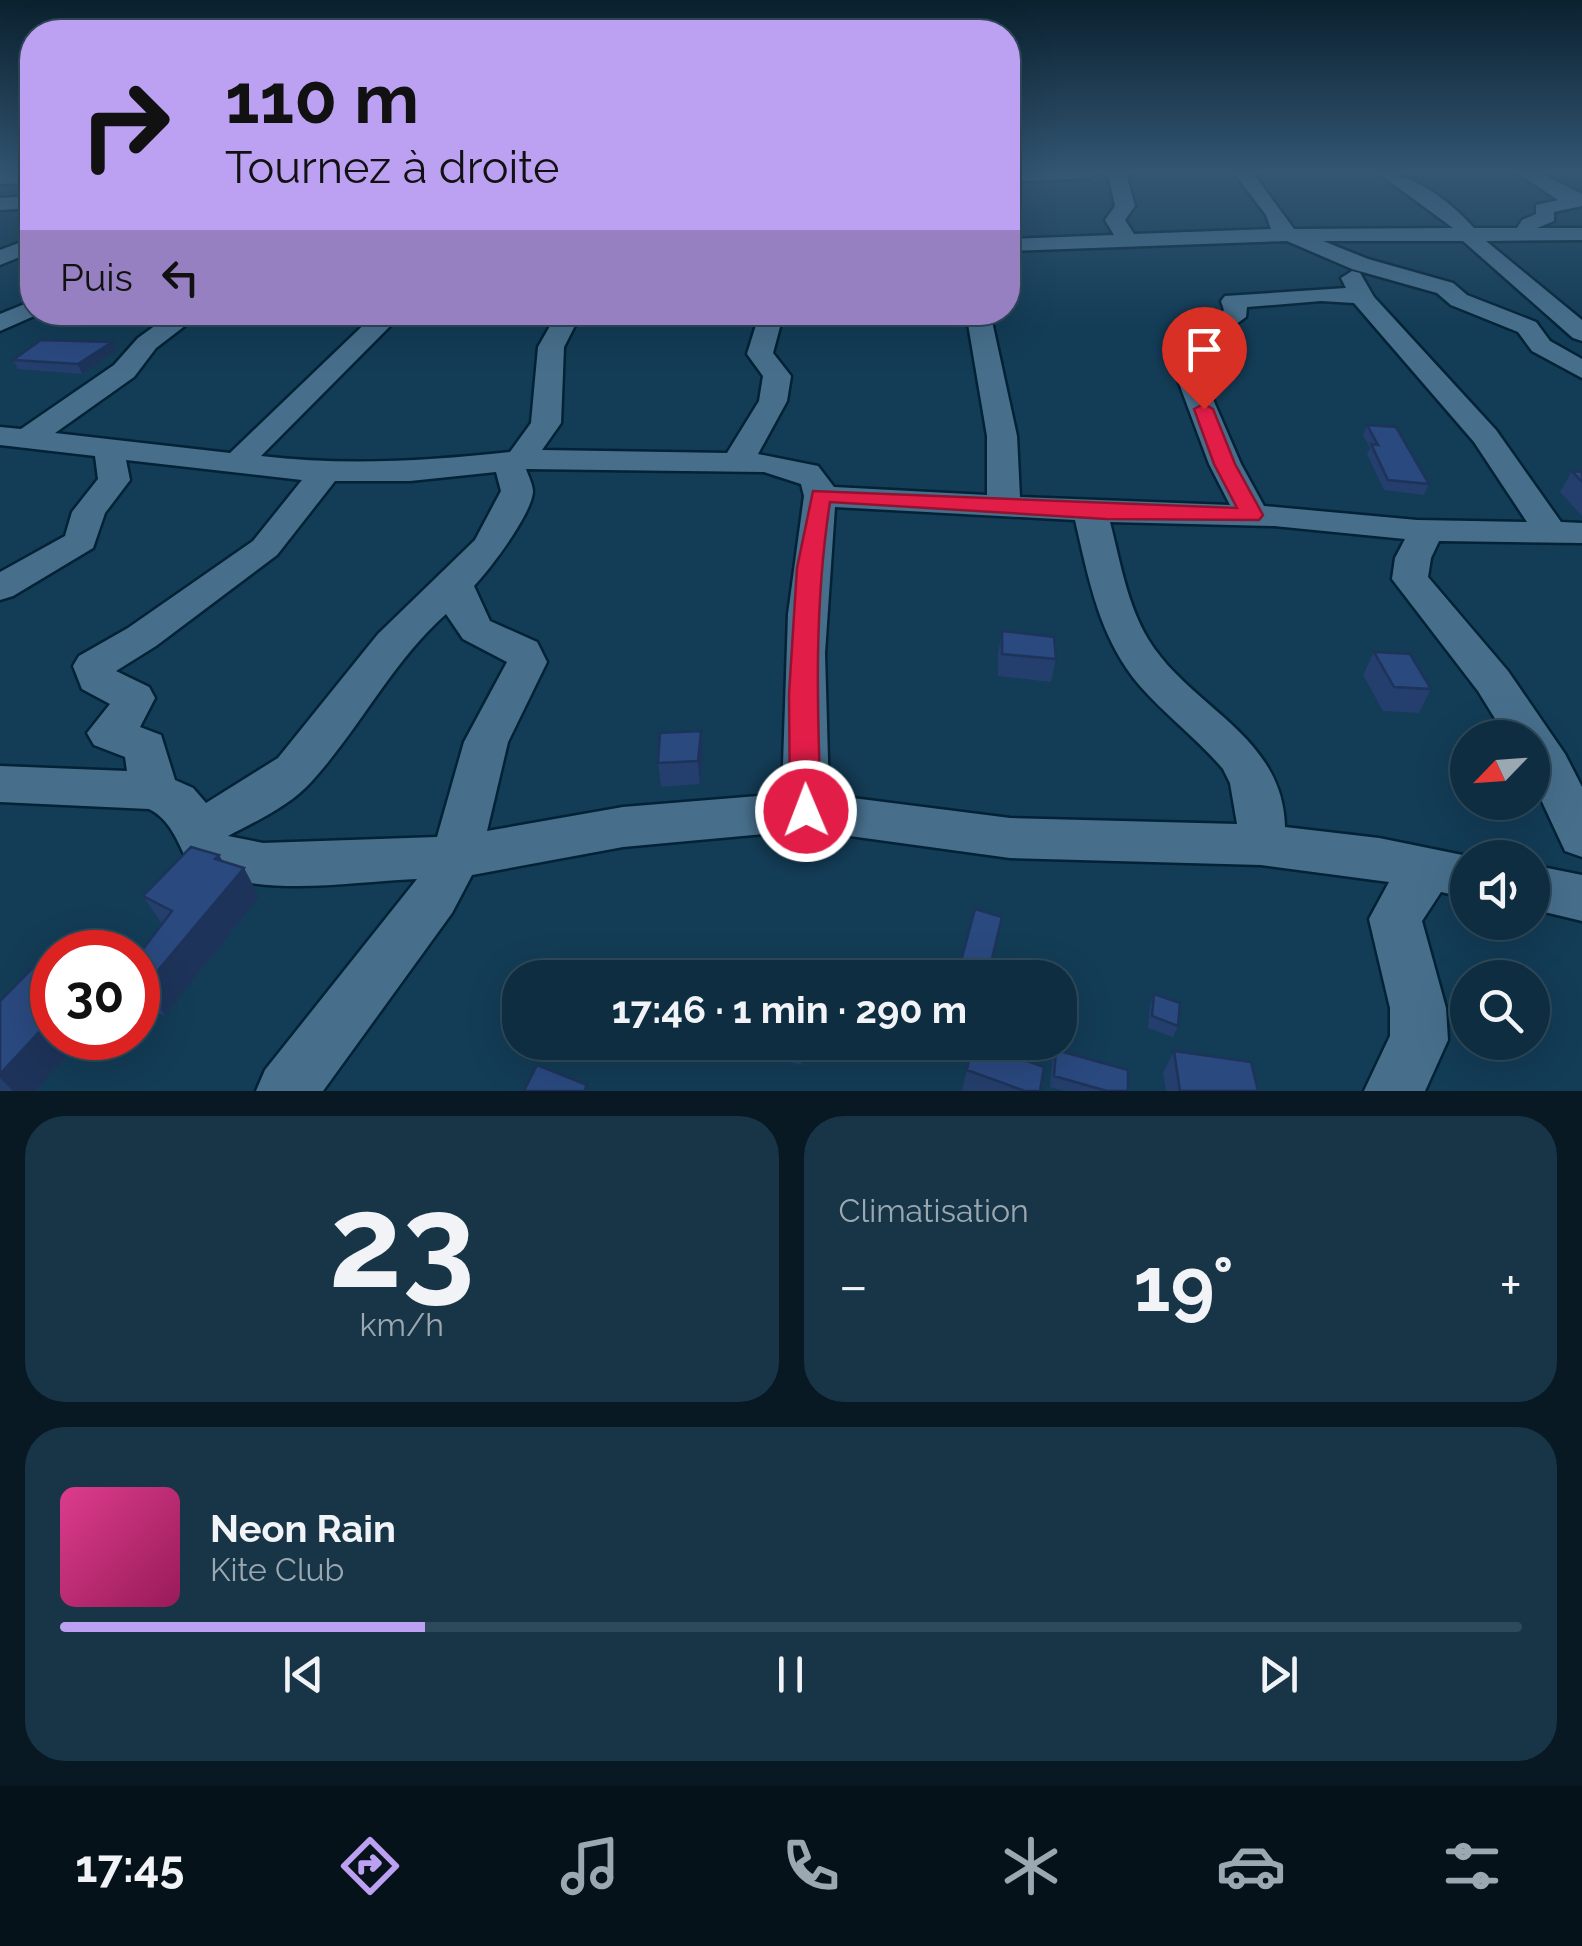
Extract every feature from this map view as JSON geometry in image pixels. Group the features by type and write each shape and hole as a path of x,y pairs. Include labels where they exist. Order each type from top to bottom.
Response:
{"street":[{"path":"1118,224 1127,240"},
{"path":"1279,224 1290,236 1445,288 1459,300 1526,327 1541,346 1582,370"},
{"path":"1459,224 1466,234 1524,272 1582,334"},
{"path":"1524,233 1531,224"},
{"path":"1020,244 1290,236 1582,234"},
{"path":"1020,250 1060,242"},
{"path":"1330,252 1362,296 1566,533"},
{"path":"1252,515 1218,447 1186,367 1188,354 1220,323 1234,316 1237,312 1230,303 1237,300 1320,294 1362,296"},
{"path":"13,438 131,366 146,344 173,325"},
{"path":"237,463 379,325"},
{"path":"197,830 251,802 294,771 392,644 490,544 516,491 514,461 546,422 551,347 563,325"},
{"path":"738,462 774,401 777,376 760,354 768,325"},
{"path":"981,325 1002,436 1004,504"},
{"path":"13,438 326,471 410,472 514,461 738,462 807,473 816,481 820,496 808,568 803,694 806,811"},
{"path":"0,588 81,540 89,512 114,480 109,449"},
{"path":"154,791 144,747 108,733 131,709 134,698 97,679 92,666 142,637 244,566 265,548 326,471"},
{"path":"820,496 1090,511 1252,515 1427,530 1566,533"},
{"path":"1090,511 1114,601 1134,649 1158,679 1218,730 1237,753 1264,819 1261,845"},
{"path":"1427,530 1413,558 1410,579 1494,681 1519,720"},
{"path":"286,1091 434,897 456,857 486,742 528,662 523,652 482,637 471,628 454,583"},
{"path":"1550,768 1582,838"},
{"path":"0,784 154,791 176,801 205,848 224,858 262,864 456,857 622,827 806,811 1010,838 1261,845 1379,859 1450,873"},
{"path":"1394,1091 1418,1040 1418,1008 1395,919 1415,884 1450,873"},
{"path":"1550,891 1582,898"}],"building":[{"path":"41,340 112,342 78,364 13,360"},
{"path":"1367,425 1396,427 1429,484 1388,480 1371,444 1378,445"},
{"path":"1002,631 1054,637 1056,659 1002,654"},
{"path":"1374,652 1410,654 1431,689 1394,687"},
{"path":"701,731 698,761 658,763 660,733"},
{"path":"191,847 244,868 160,968 158,930 172,911 143,896"},
{"path":"975,909 1002,917 992,960 961,960"},
{"path":"30,971 30,1042 0,1074 0,1001"},
{"path":"1154,994 1180,1003 1178,1026 1152,1016"},
{"path":"1174,1051 1251,1062 1258,1091 1180,1091"},
{"path":"1077,1056 1128,1070 1128,1091 1107,1091 1054,1076 1055,1060 1077,1060"},
{"path":"969,1060 1024,1060 1044,1067 1040,1091 1025,1091 967,1070"},
{"path":"537,1065 587,1085 584,1091 524,1091"}],"route":[{"path":"806,811 803,694 808,568 820,496 1106,512 1252,515 1224,464 1204,409"}]}
